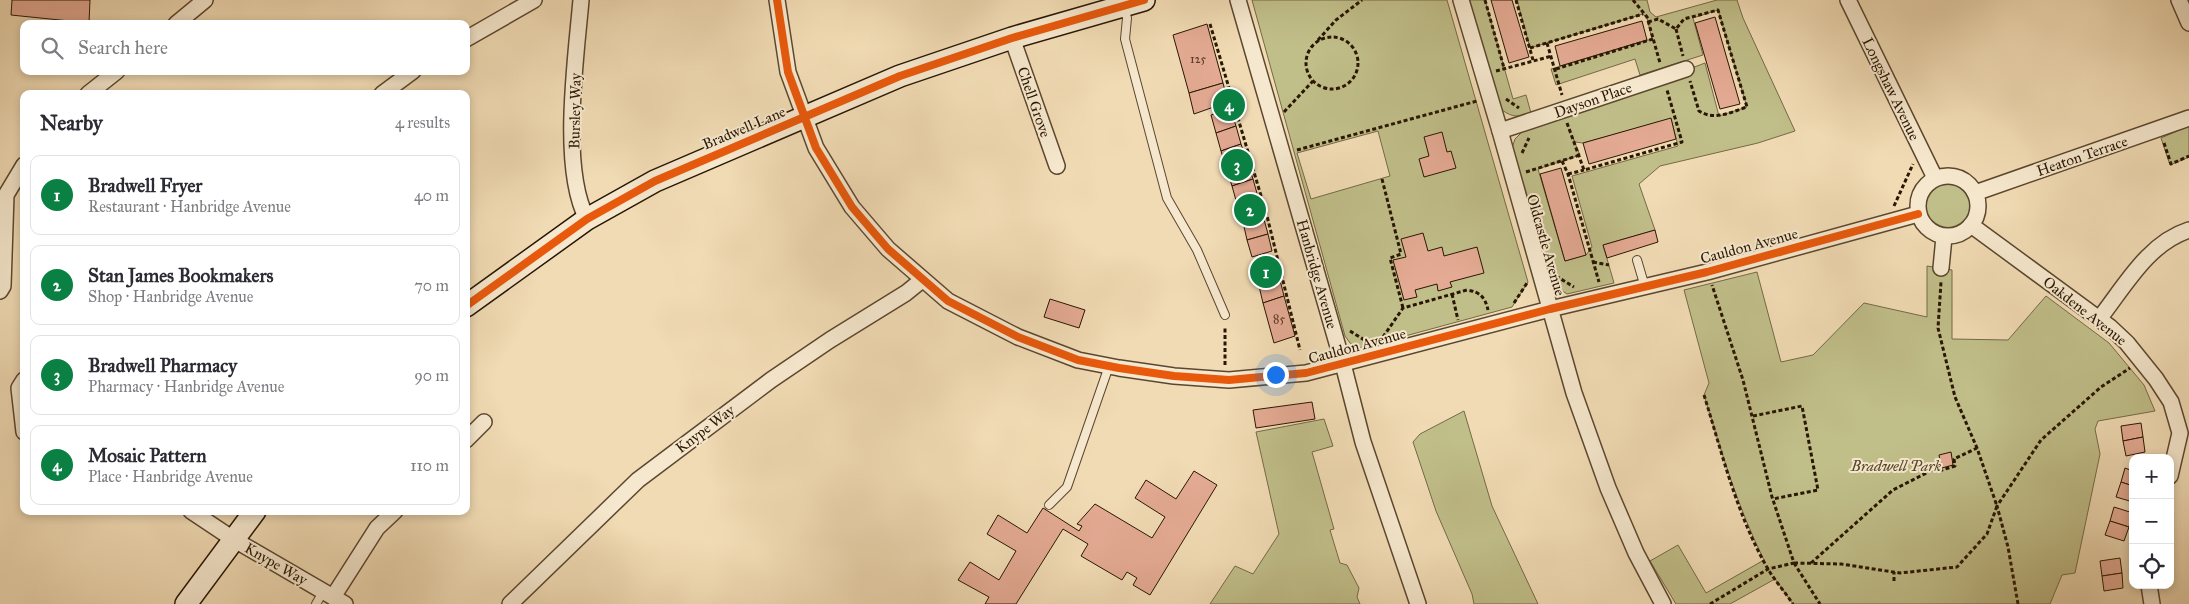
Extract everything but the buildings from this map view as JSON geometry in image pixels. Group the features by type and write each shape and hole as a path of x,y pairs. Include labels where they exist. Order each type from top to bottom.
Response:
{"street":[{"path":"181,20 205,0"},
{"path":"470,37 534,0"},
{"name":"Bursley Way","path":"581,0 572,116 574,165 580,207 586,219"},
{"name":"Cauldon Avenue","path":"777,0 788,72 816,148 852,207 888,249 948,301 1018,337 1078,360 1109,366 1174,376 1225,380 1288,376 1343,364 1459,325 1492,325 1550,309 1708,272 1918,214"},
{"name":"Hanbridge Avenue","path":"1238,0 1282,154 1294,177 1363,442 1418,604"},
{"name":"Oldcastle Avenue","path":"1461,0 1483,74 1495,95 1500,131 1574,393 1608,488 1636,553 1663,604"},
{"name":"Longshaw Avenue","path":"1848,0 1935,178"},
{"path":"2179,0 2189,23"},
{"name":"Bradwell Lane","path":"470,303 586,219 655,181 900,76 1012,38 1134,2"},
{"name":"Chell Grove","path":"1012,38 1057,166"},
{"name":"Dayson Place","path":"1500,131 1565,110 1662,73 1686,69"},
{"path":"93,90 112,75"},
{"path":"387,90 408,75"},
{"name":"Heaton Terrace","path":"1975,193 2189,118"},
{"path":"0,291 3,286 6,195 20,172"},
{"path":"1956,177 1965,181 1975,193 1978,204 1977,213 1971,225 1957,236 1944,237 1933,233 1927,229 1918,214 1918,196 1924,187 1935,178 1956,177"},
{"name":"Oakdene Avenue","path":"1971,225 2099,319 2127,343 2156,379 2171,402 2185,432 2174,464"},
{"path":"2099,319 2154,248 2177,234 2189,230"},
{"path":"1942,268 1944,237"},
{"name":"Knype Way","path":"510,604 638,480 771,380 830,340 906,293 922,280"},
{"path":"470,436 484,422"},
{"name":"Knype Way","path":"197,515 329,599"},
{"path":"186,604 252,515"},
{"path":"329,599 377,528 391,515"},
{"path":"2150,589 2152,604"}],"lane":[{"path":"1134,2 1128,18 1125,39 1167,198 1197,250 1225,315"},
{"path":"1638,260 1645,287"},
{"path":"1049,505 1067,487 1109,366"}],"path":[{"path":"1318,40 1336,36 1345,39 1357,52 1358,71 1347,85 1338,89 1320,87 1313,81 1306,67 1306,60 1312,46 1336,20 1362,0"},
{"path":"1485,0 1504,68"},
{"path":"1516,0 1533,60"},
{"path":"1568,174 1682,142 1648,22 1633,0"},
{"path":"1648,22 1658,19 1676,29 1686,69 1700,112 1708,117 1719,116 1747,107 1718,10 1684,19 1676,29"},
{"path":"1530,48 1643,14"},
{"path":"1210,24 1267,216 1300,350"},
{"path":"1556,69 1653,39"},
{"path":"1547,43 1584,170"},
{"path":"1483,74 1552,56"},
{"path":"1273,124 1313,81"},
{"path":"1472,92 1476,103"},
{"path":"1282,154 1476,103 1495,95 1520,109"},
{"path":"1520,156 1531,134"},
{"path":"2162,138 2171,164 2189,156"},
{"path":"1525,173 1580,155"},
{"path":"1895,221 1893,210 1910,169 1914,163 1925,158"},
{"path":"1562,162 1568,174 1600,285"},
{"path":"1382,179 1401,254 1390,258 1403,308"},
{"path":"1594,262 1609,265"},
{"path":"1942,268 1938,328 1955,397 1977,448 1997,506 2008,547 2018,604"},
{"path":"1708,272 1753,416 1773,500 1794,563 1820,604"},
{"path":"1512,307 1528,282"},
{"path":"1378,344 1403,308 1467,290 1478,292 1485,300 1492,325"},
{"path":"1452,294 1459,325"},
{"path":"1225,315 1225,380"},
{"path":"1343,327 1373,345"},
{"path":"1710,604 1768,569 1794,563 1840,564 1894,572 1957,567 1987,534 1997,506 2020,468 2041,440 2101,387 2131,368 2140,359"},
{"path":"1704,395 1746,523 1768,569 1793,604"},
{"path":"1753,416 1802,406 1818,490 1773,500"},
{"path":"1810,563 1894,490 1938,466 1942,470 1955,466 1954,458 1977,448"},
{"path":"1894,572 1894,581"}],"green space":[{"path":"1252,0 1447,0 1528,282 1512,307 1361,348 1350,343 1345,336","holes":["1378,131 1390,176 1311,199 1297,153"]},
{"path":"1469,0 1485,0 1513,99 1526,95 1531,113 1516,116 1502,110"},
{"path":"1517,0 1647,0 1650,12 1656,17 1717,0 1737,0 1743,18 1795,131 1758,143 1660,166 1639,184 1655,230 1603,245 1614,283 1567,294 1552,284 1512,148 1515,139 1524,130 1664,84 1663,79 1705,63 1719,116 1747,107 1718,10 1693,18 1703,55 1640,75 1635,59 1556,85 1551,69 1652,39 1647,18 1643,14 1530,48","holes":["1671,119 1678,146 1572,176 1592,247 1586,255 1565,261 1538,169 1580,155 1572,136 1575,142 1583,143"]},
{"path":"2189,126 2189,157 2170,165 2161,138"},
{"path":"1948,184 1961,188 1967,194 1971,207 1967,220 1961,226 1948,230 1935,226 1929,220 1925,207 1929,194 1935,188"},
{"name":"Bradwell Park","path":"1927,266 1952,270 1952,339 2008,340 2046,296 2109,343 2144,385 2155,411 2098,421 2095,429 2100,454 2075,573 2062,575 2050,604 1793,604 1775,579 1730,604 1676,604 1650,561 1678,545 1706,593 1764,560 1738,500 1704,395 1709,383 1684,290 1757,272 1781,362 1813,355 1864,303 1927,317"},
{"path":"1464,411 1492,506 1538,604 1474,604 1472,594 1436,511 1413,442 1420,434"},
{"path":"1324,419 1333,446 1312,452 1334,529 1330,530 1340,563 1347,565 1359,588 1357,597 1360,604 1210,604 1235,566 1253,574 1279,534 1256,432"}],"cycle path":[{"path":"777,0 788,72 816,148 852,207 888,249 948,301 1018,337 1078,360 1119,368 1174,376 1229,380 1306,373 1550,309 1707,272 1918,214"},
{"path":"470,303 587,219 655,181 900,76 1012,38 1144,0"}],"place":[{"name":"Mosaic Pattern","path":"1229,105"},
{"name":"Bradwell Pharmacy","path":"1237,165"},
{"name":"Stan James Bookmakers","path":"1250,210"},
{"name":"Bradwell Fryer","path":"1266,272"}]}
